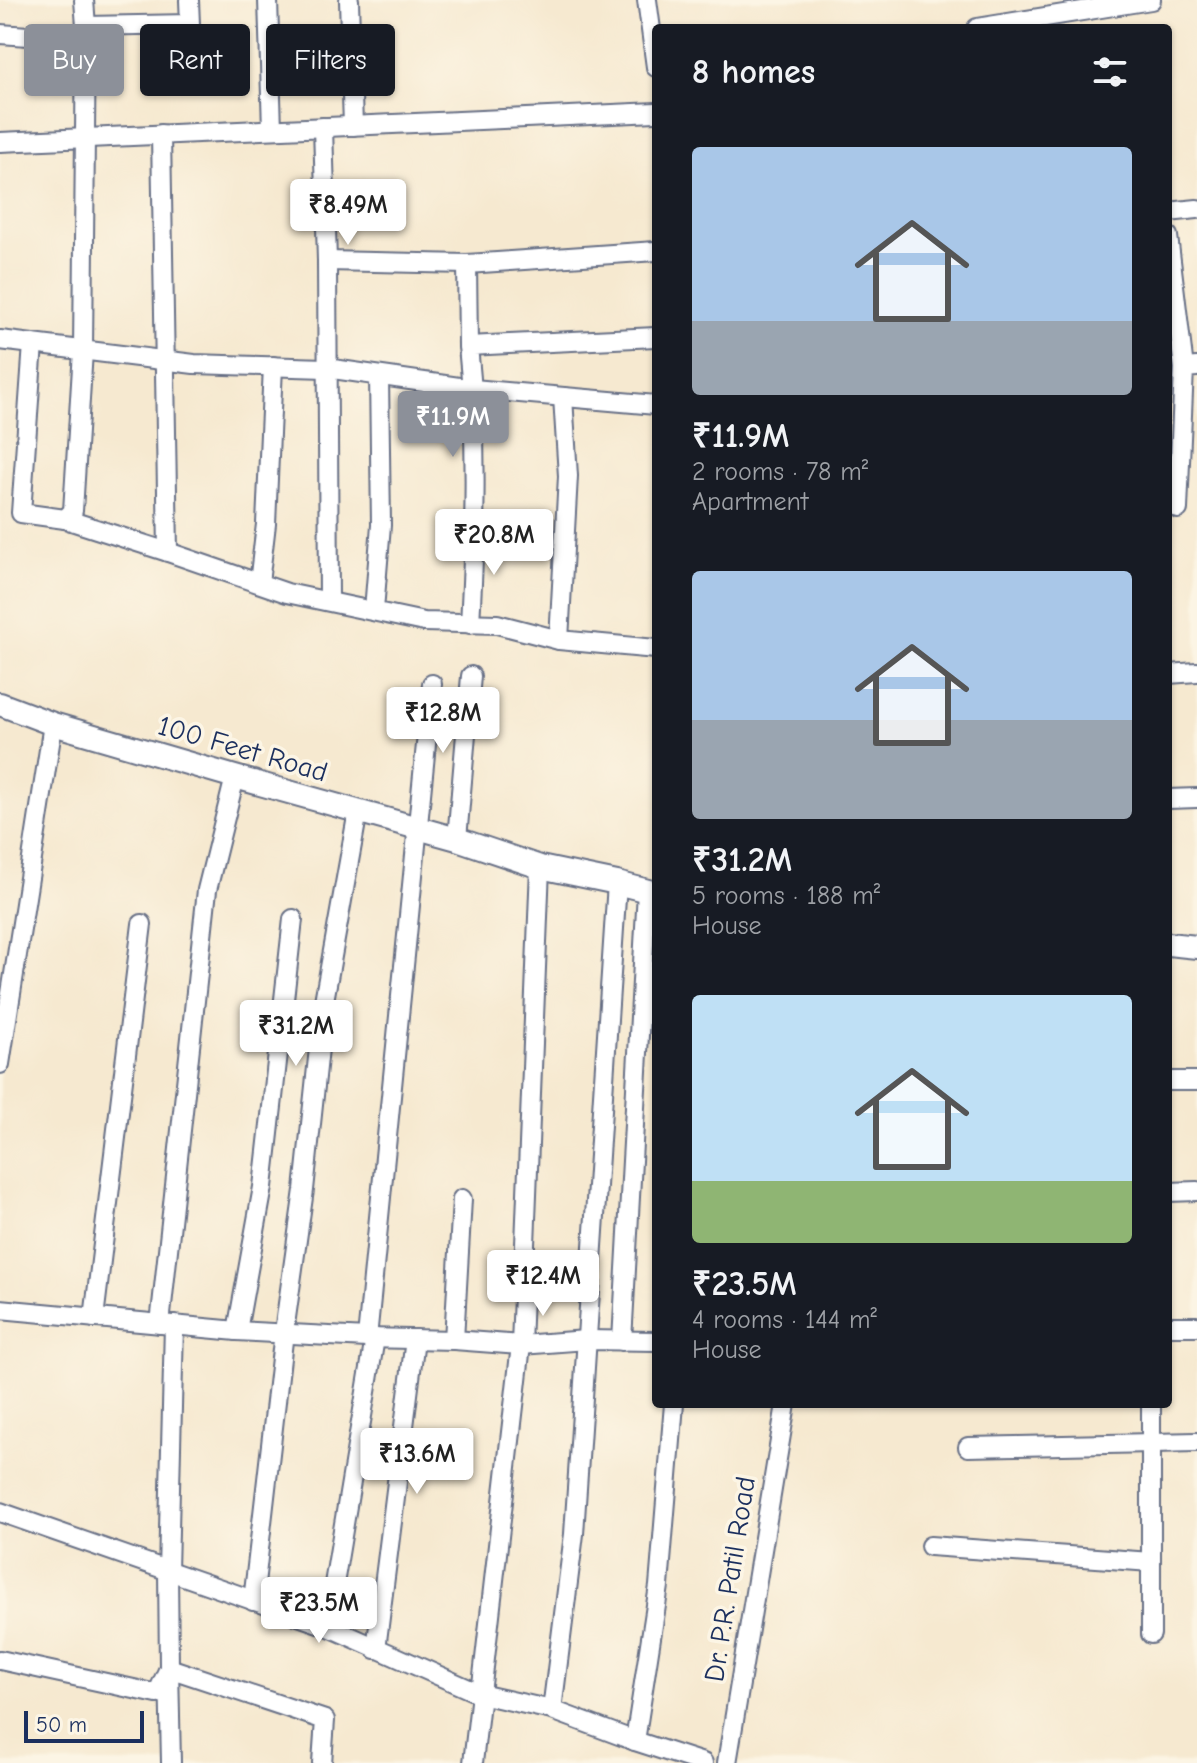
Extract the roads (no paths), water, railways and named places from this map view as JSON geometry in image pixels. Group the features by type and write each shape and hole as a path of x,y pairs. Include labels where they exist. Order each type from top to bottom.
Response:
{"main road":[{"name":"100 Feet Road","path":"0,706 235,777 457,839 540,867 651,892"},
{"path":"1172,944 1197,947"}],"street":[{"path":"84,0 85,24"},
{"path":"124,30 190,24 189,0"},
{"path":"268,0 272,129"},
{"path":"349,0 353,126"},
{"path":"647,0 652,37"},
{"path":"1040,23 1149,0"},
{"path":"0,34 24,34"},
{"path":"65,519 73,511 83,351 85,96"},
{"path":"0,142 652,112"},
{"path":"323,127 329,601"},
{"path":"161,134 168,552"},
{"path":"1172,212 1197,209"},
{"path":"327,261 467,264 652,251"},
{"path":"1172,259 1191,368 1181,509"},
{"path":"467,264 475,528 470,624"},
{"path":"468,346 652,337"},
{"path":"0,340 194,364 326,368 473,389 652,405"},
{"path":"33,344 21,513 65,519 287,593 424,622 497,624 559,640 652,649"},
{"path":"259,583 266,524 273,366"},
{"path":"374,610 381,525 379,376"},
{"path":"559,640 568,476 563,397"},
{"path":"1172,674 1197,672"},
{"path":"457,839 471,676"},
{"path":"327,1626 371,1338 432,684"},
{"path":"0,1064 53,724"},
{"path":"171,1763 167,1324 207,890 235,777"},
{"path":"1172,799 1197,798"},
{"path":"253,1601 324,1001 358,811"},
{"path":"473,1763 521,1345 540,867"},
{"path":"552,1710 574,1534 617,883"},
{"path":"622,1341 651,892"},
{"path":"237,1331 263,1187 293,919"},
{"path":"94,1318 142,924"},
{"path":"1172,1081 1197,1081"},
{"path":"1172,1192 1197,1191"},
{"path":"454,1340 462,1199"},
{"path":"0,1309 237,1331 371,1338 521,1345 586,1340 652,1341"},
{"path":"1172,1326 1197,1326"},
{"path":"376,1649 415,1339"},
{"path":"635,1741 659,1586 674,1408"},
{"name":"Dr. P.R. Patil Road","path":"727,1763 785,1408"},
{"path":"1151,1408 1151,1634"},
{"path":"968,1447 1197,1442"},
{"path":"0,1512 327,1626 480,1694 552,1710 703,1763"},
{"path":"930,1546 1151,1562"},
{"path":"0,1660 157,1694 169,1668"},
{"path":"169,1668 325,1720 322,1763"}]}
